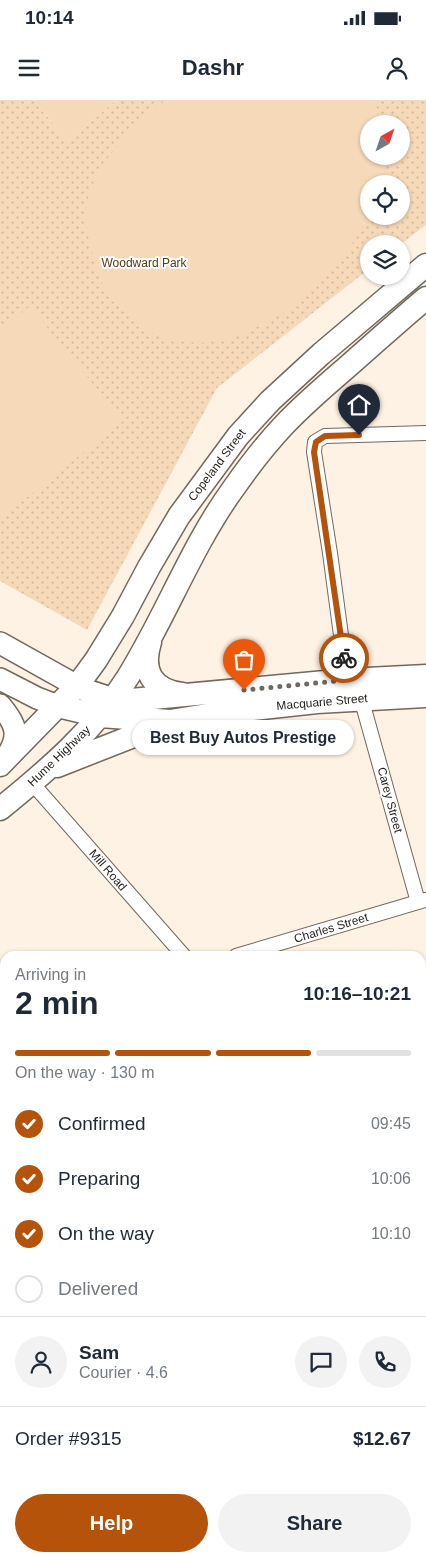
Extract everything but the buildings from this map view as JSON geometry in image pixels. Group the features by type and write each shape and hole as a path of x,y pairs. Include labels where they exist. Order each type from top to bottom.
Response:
{"highway":[{"name":"Copeland Street","path":"58,706 76,686 114,632 179,516 238,436 270,401 321,354 426,265"},
{"path":"106,708 128,678 152,636 217,512 256,458 285,424 324,386 426,298"},
{"path":"152,636 147,655 148,669 152,679 156,685 166,691 190,696"},
{"name":"Macquarie Street","path":"106,708 131,700 347,680 426,676"},
{"path":"76,686 99,696 106,708"},
{"name":"Macquarie Street","path":"106,708 170,721 226,712 361,698 426,696"},
{"path":"2,763 58,706 106,708"},
{"name":"Hume Highway","path":"0,809 68,750 106,708"},
{"path":"38,777 170,721"}],"main road":[{"path":"0,644 76,686"},
{"path":"0,679 32,696 58,706"},
{"path":"0,705 11,719 15,731 14,745 2,763"}],"street":[{"path":"347,680 314,452 316,442 325,436 426,433"},
{"name":"Carey Street","path":"361,698 422,901"},
{"name":"Mill Road","path":"38,777 180,951"},
{"name":"Charles Street","path":"253,951 422,901"}],"green space":[{"name":"Woodward Park","path":"0,100 33,100 68,141 116,100 426,100 426,225 410,237 410,235 360,235 360,276 217,388 87,630 0,581"},
{"path":"33,100 116,100 68,141"},
{"path":"166,100 373,100 380,115 360,115 360,165 386,165 385,175 360,175 360,225 366,225 343,256 287,311 231,339 200,343 168,340 145,330 111,298 99,277 85,219 89,192 102,165 136,123"},
{"path":"30,306 123,421 0,519 0,330"}],"way so far":[{"path":"244,690 347,680 344,658"}],"place":[{"name":"Best Buy Autos Prestige","path":"244,690"}],"route":[{"path":"344,658 314,452 316,442 325,436 359,435"}]}
